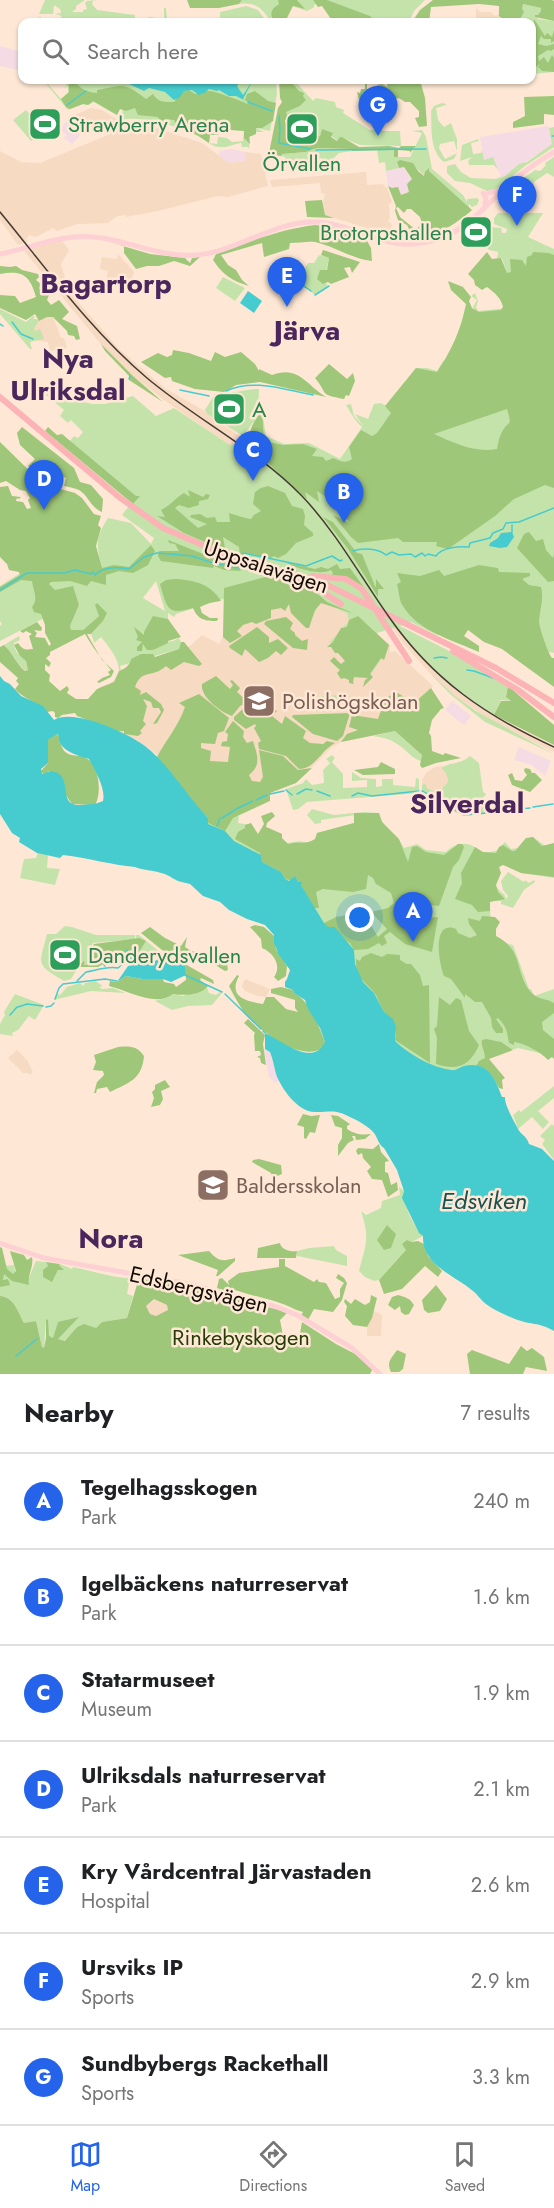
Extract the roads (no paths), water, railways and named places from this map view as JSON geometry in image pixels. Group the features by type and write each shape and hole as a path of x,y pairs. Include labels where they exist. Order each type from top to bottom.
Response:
{"highway":[{"name":"Uppsalavägen","path":"0,397 119,497 163,528 219,552 321,582 496,668 554,703"},
{"name":"Uppsalavägen","path":"0,402 116,500 162,531 219,556 320,585 376,610"},
{"path":"297,574 342,578 356,584 366,594 395,644 409,661"},
{"path":"288,575 315,587 341,604"},
{"name":"Uppsalavägen","path":"390,617 554,703"},
{"path":"445,646 495,674 554,717"}],"main road":[{"path":"0,252 75,235 107,238 175,255 209,251 307,222 327,224 385,242 407,243 413,250 417,243 452,230 524,168 554,150"},
{"path":"417,243 437,240 459,230 516,178 554,150"},
{"path":"484,203 486,193 497,191"},
{"path":"407,243 410,236 417,243"},
{"name":"Edsbergsvägen","path":"0,1243 44,1258 189,1284 277,1307 297,1315 352,1348 381,1374"}],"water":[{"path":"129,84 238,84 237,86 243,95 251,84 243,99 248,102 219,90 209,89 199,95 192,90 184,91 179,98 174,100 165,92 149,88 144,91"},
{"path":"248,291 262,301 254,313 240,303"},
{"path":"512,532 514,537 507,547 489,546 501,533"},
{"name":"Edsviken","path":"0,676 21,696 43,706 54,720 75,717 89,720 118,731 143,745 173,775 208,818 208,824 225,831 234,841 261,855 262,862 281,872 285,879 289,881 295,876 298,882 302,882 301,885 324,923 328,927 335,927 354,950 355,964 363,982 374,993 384,1012 393,1019 396,1027 395,1041 414,1056 436,1066 453,1070 472,1065 489,1072 502,1097 505,1097 519,1131 529,1144 542,1149 554,1161 554,1331 544,1326 515,1319 496,1310 433,1262 424,1246 423,1236 419,1233 402,1198 404,1191 397,1170 374,1133 361,1122 342,1113 309,1111 297,1104 286,1092 276,1074 270,1052 265,1049 265,1033 296,1050 305,1052 313,1053 325,1042 305,1000 293,990 285,987 290,970 279,955 274,943 274,935 265,925 247,919 229,910 220,902 203,896 190,884 160,873 72,856 63,855 60,858 37,853 19,842 20,838 12,833 0,814","holes":["57,734 59,741 65,749 89,759 101,785 103,801 92,804 73,804 69,801 60,775 51,771 42,774 41,769 48,763 48,740"]},
{"path":"162,957 185,964 186,975 171,982 163,979 126,976 117,982 128,966 146,962 155,964 155,961"}],"waterway":[{"path":"67,105 86,91"},
{"path":"248,102 272,111"},
{"path":"279,116 279,143 310,149"},
{"path":"316,150 426,149"},
{"path":"298,282 311,291"},
{"path":"315,295 329,286"},
{"path":"12,322 21,334 33,339"},
{"path":"226,391 236,387 258,385 313,395"},
{"path":"180,390 209,396"},
{"path":"353,551 366,549 379,551 386,555 392,552 399,555 411,554 415,557 422,553 425,556 428,554 436,556 447,549 469,547 470,543 490,538 493,533 503,529 506,523 519,522 554,508"},
{"path":"512,525 512,532"},
{"path":"0,590 27,573 65,573 75,570 91,574 93,572 95,575 106,569 129,569 144,557 157,553"},
{"path":"158,553 192,556 238,568"},
{"path":"243,553 306,566 332,556 342,560"},
{"path":"434,658 447,658"},
{"path":"467,670 493,678"},
{"path":"297,794 306,789 312,790"},
{"path":"286,790 292,795"},
{"path":"270,794 284,791"},
{"path":"317,791 330,796"},
{"path":"352,796 358,793 372,796 419,791"},
{"path":"422,791 433,797"},
{"path":"256,800 267,795"},
{"path":"434,798 464,815 486,813"},
{"path":"236,809 253,801"},
{"path":"533,807 553,804"},
{"path":"499,811 530,808"},
{"path":"222,818 235,810"},
{"path":"487,813 497,811"},
{"path":"217,826 220,818"},
{"path":"123,960 127,950"},
{"path":"77,981 86,972 118,968 127,961 141,956 146,962"},
{"path":"93,964 102,962 105,966"},
{"path":"185,975 222,992"},
{"path":"55,999 63,984 105,979 117,981"},
{"path":"225,994 261,1029"},
{"path":"46,1007 54,1003"},
{"path":"18,1007 27,1004 43,1006"},
{"path":"10,1015 17,1007"},
{"path":"16,1356 37,1339"}],"railway":[{"path":"0,212 88,320 127,360 166,393 246,449 302,496 337,540 389,617 424,660 462,694 484,709 554,747"}],"place":[{"name":"Strawberry Arena","path":"45,124"},
{"name":"Örvallen","path":"302,129"},
{"name":"Sundbybergs Rackethall","path":"378,136"},
{"name":"Ursviks IP","path":"517,226"},
{"name":"Brotorpshallen","path":"476,232"},
{"name":"Kry Vårdcentral Järvastaden","path":"287,307"},
{"name":"A","path":"229,409"},
{"name":"Statarmuseet","path":"253,481"},
{"name":"Ulriksdals naturreservat","path":"44,510"},
{"name":"Igelbäckens naturreservat","path":"344,523"},
{"name":"Polishögskolan","path":"259,701"},
{"name":"Tegelhagsskogen","path":"413,942"},
{"name":"Danderydsvallen","path":"65,955"},
{"name":"Baldersskolan","path":"213,1185"}],"district":[{"name":"Bagartorp","path":"106,283"},
{"name":"Järva","path":"307,330"},
{"name":"Nya Ulriksdal","path":"68,374"},
{"name":"Silverdal","path":"467,803"},
{"name":"Nora","path":"111,1238"}],"park label":[{"name":"Rinkebyskogen","path":"241,1337"}]}
